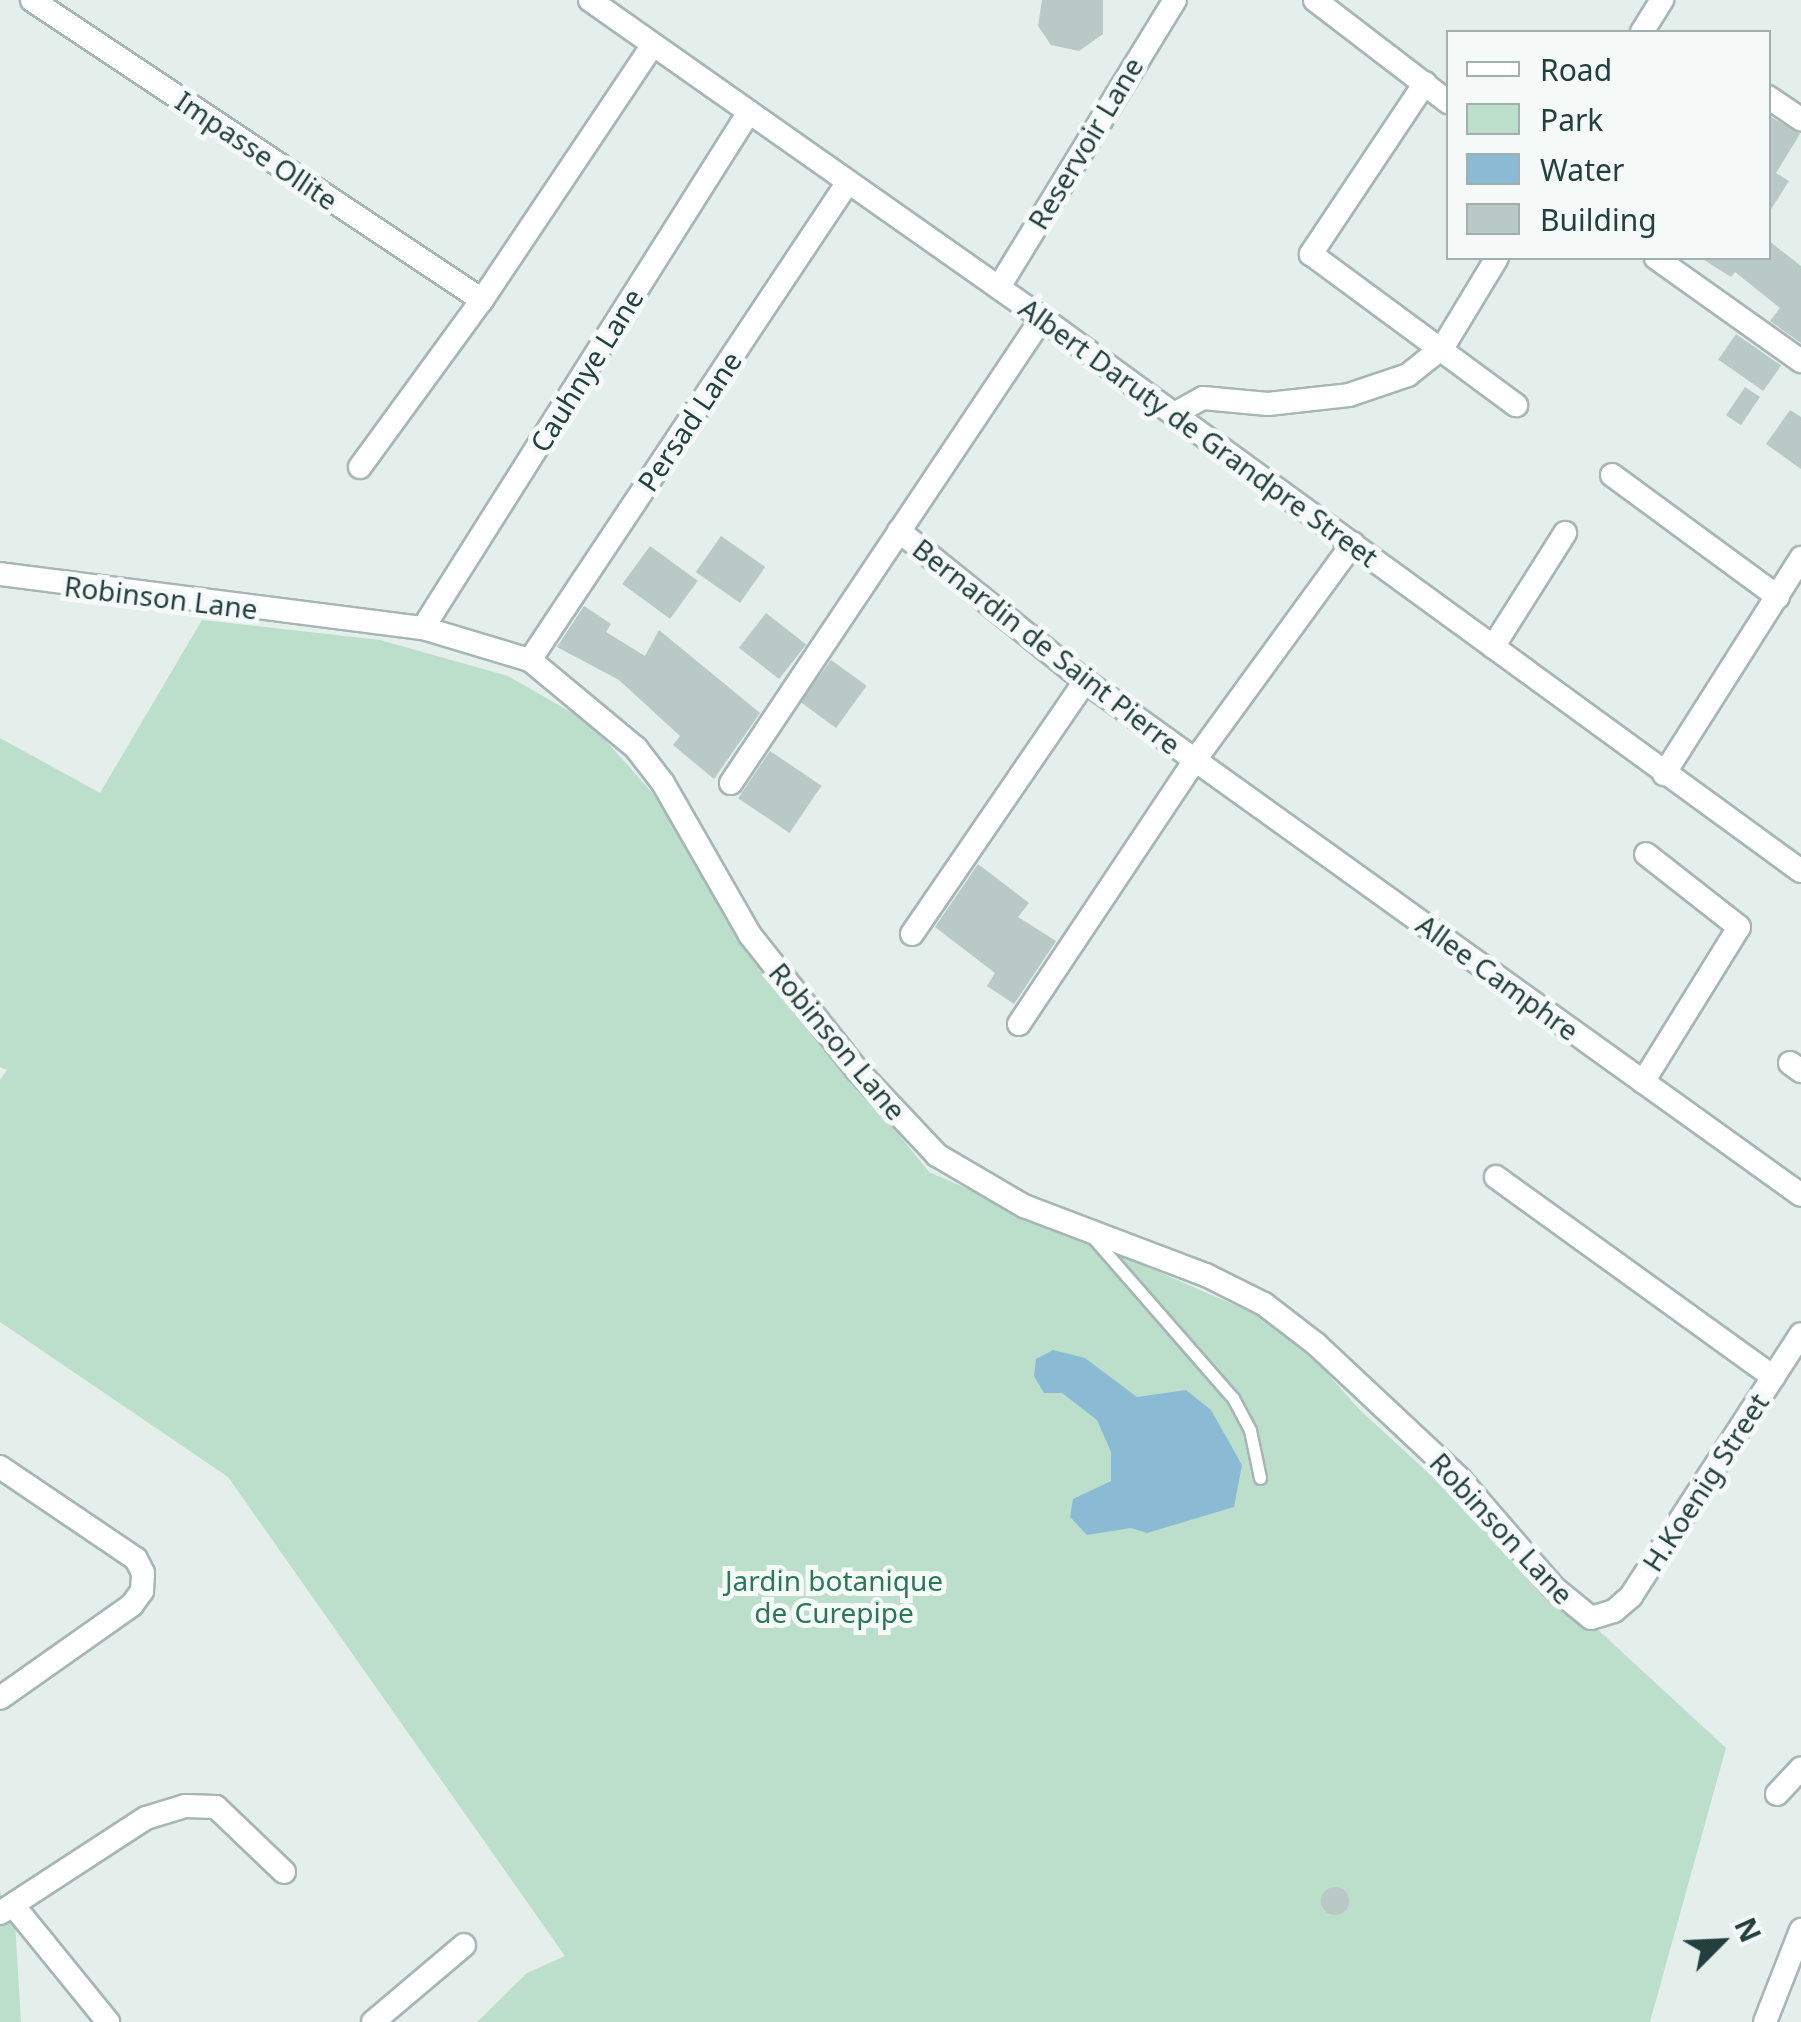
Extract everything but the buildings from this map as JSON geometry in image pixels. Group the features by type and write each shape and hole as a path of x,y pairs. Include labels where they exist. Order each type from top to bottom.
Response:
{"street":[{"name":"Impasse Ollite","path":"32,0 482,300"},
{"name":"Albert Daruty de Grandpre Street","path":"590,0 999,287 1801,871"},
{"name":"Reservoir Lane","path":"999,287 1175,0"},
{"path":"1315,0 1446,100"},
{"path":"1653,11 1671,30"},
{"path":"360,468 482,300 653,45"},
{"path":"1425,83 1312,254 1443,347 1516,405"},
{"path":"1771,99 1801,119"},
{"name":"Cauhnye Lane","path":"423,628 749,112"},
{"name":"Persad Lane","path":"530,660 848,182"},
{"path":"1174,414 1203,398 1268,404 1349,395 1408,375 1443,347 1496,260"},
{"path":"1659,260 1801,360"},
{"path":"731,783 1042,318"},
{"path":"1612,476 1778,597"},
{"name":"Bernardin de Saint Pierre","path":"899,532 1085,681 1195,760"},
{"path":"1493,647 1565,533"},
{"path":"1019,1024 1195,760 1353,543"},
{"path":"1664,774 1801,558"},
{"name":"Robinson Lane","path":"0,574 423,628 530,660 636,748 663,783 750,935 857,1070 937,1155 1024,1206 1206,1275 1264,1304 1316,1344 1459,1478 1579,1612 1591,1618 1614,1611 1642,1580"},
{"path":"912,934 1085,681"},
{"name":"Allee Camphre","path":"1195,760 1801,1195"},
{"path":"1644,1082 1738,926 1646,854"},
{"path":"1496,1177 1773,1377"},
{"name":"H.Koenig Street","path":"1642,1580 1801,1334"},
{"path":"0,1467 136,1559 143,1573 142,1591 132,1605 0,1698"},
{"path":"1777,1794 1801,1768"},
{"path":"108,2022 6,1909 146,1818 184,1806 216,1807 284,1872"},
{"path":"1765,2022 1801,1930"},
{"path":"373,2022 464,1945"}],"lane":[{"path":"1089,1232 1234,1398 1250,1430 1260,1478"}],"green space":[{"name":"Jardin botanique de Curepipe","path":"202,620 380,640 508,676 590,723 657,798 755,956 929,1172 1253,1313 1309,1353 1359,1409 1726,1748 1650,2022 477,2022 527,1973 565,1956 228,1477 0,1322 0,1080 7,1070 0,1067 0,738 100,793"},
{"path":"0,1892 15,1923 21,2022 0,2022"}],"water":[{"path":"1053,1350 1085,1358 1137,1397 1186,1390 1211,1410 1242,1465 1234,1507 1147,1533 1131,1528 1087,1535 1070,1517 1073,1499 1111,1481 1111,1452 1097,1420 1062,1393 1044,1393 1034,1376 1036,1359"}]}
